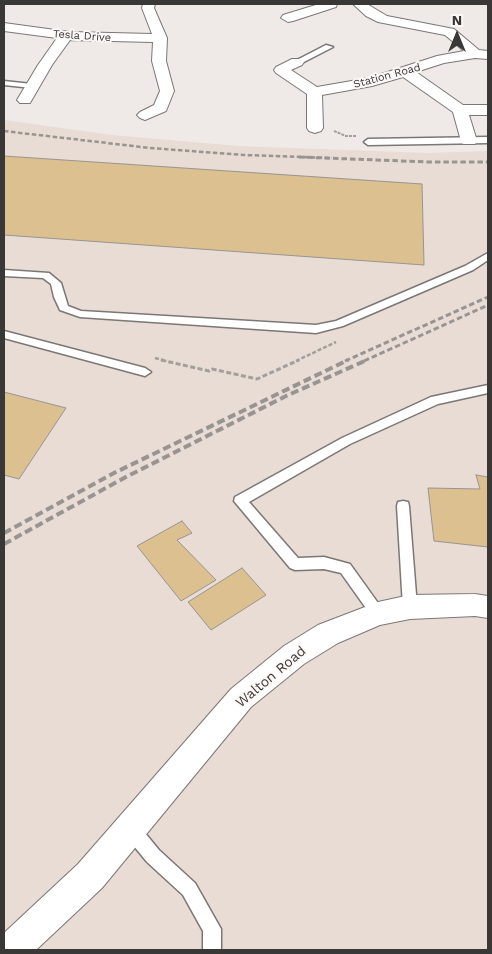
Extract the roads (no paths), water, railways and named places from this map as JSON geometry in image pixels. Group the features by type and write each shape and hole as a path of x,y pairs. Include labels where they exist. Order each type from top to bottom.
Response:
{"street":[{"path":"145,116 161,108 167,92 159,61 160,38 148,8 149,4"},
{"path":"288,18 331,4"},
{"path":"359,4 383,19 449,32 482,54"},
{"name":"Tesla Drive","path":"4,27 66,36 160,38"},
{"path":"25,100 32,86 66,36"},
{"name":"Station Road","path":"314,92 372,82 442,60 482,54"},
{"path":"296,62 281,70 314,92 315,124 332,122"},
{"path":"406,72 460,110 488,110"},
{"path":"460,110 468,141"},
{"name":"Walton Road","path":"11,950 90,876 241,698 294,655 328,634 378,614 410,607 475,605 488,607"}],"lane":[{"path":"296,62 329,47"},
{"path":"4,82 32,86"},
{"path":"368,142 488,140"},
{"path":"4,273 45,275 56,283 64,308 80,314 316,329 339,324 469,268 488,256"},
{"path":"4,335 145,372"},
{"path":"378,614 345,568 324,563 296,564 240,501 346,441 435,400 488,390"},
{"path":"403,506 410,607"},
{"path":"130,828 153,856 189,889 212,929 212,950"}],"railway":[{"path":"4,131 150,148 244,155 332,158"},
{"path":"299,157 429,162 488,162"},
{"path":"345,361 488,297"},
{"path":"364,361 488,305"},
{"path":"4,533 114,473 348,360"},
{"path":"4,544 124,478 286,396 367,360"}]}
